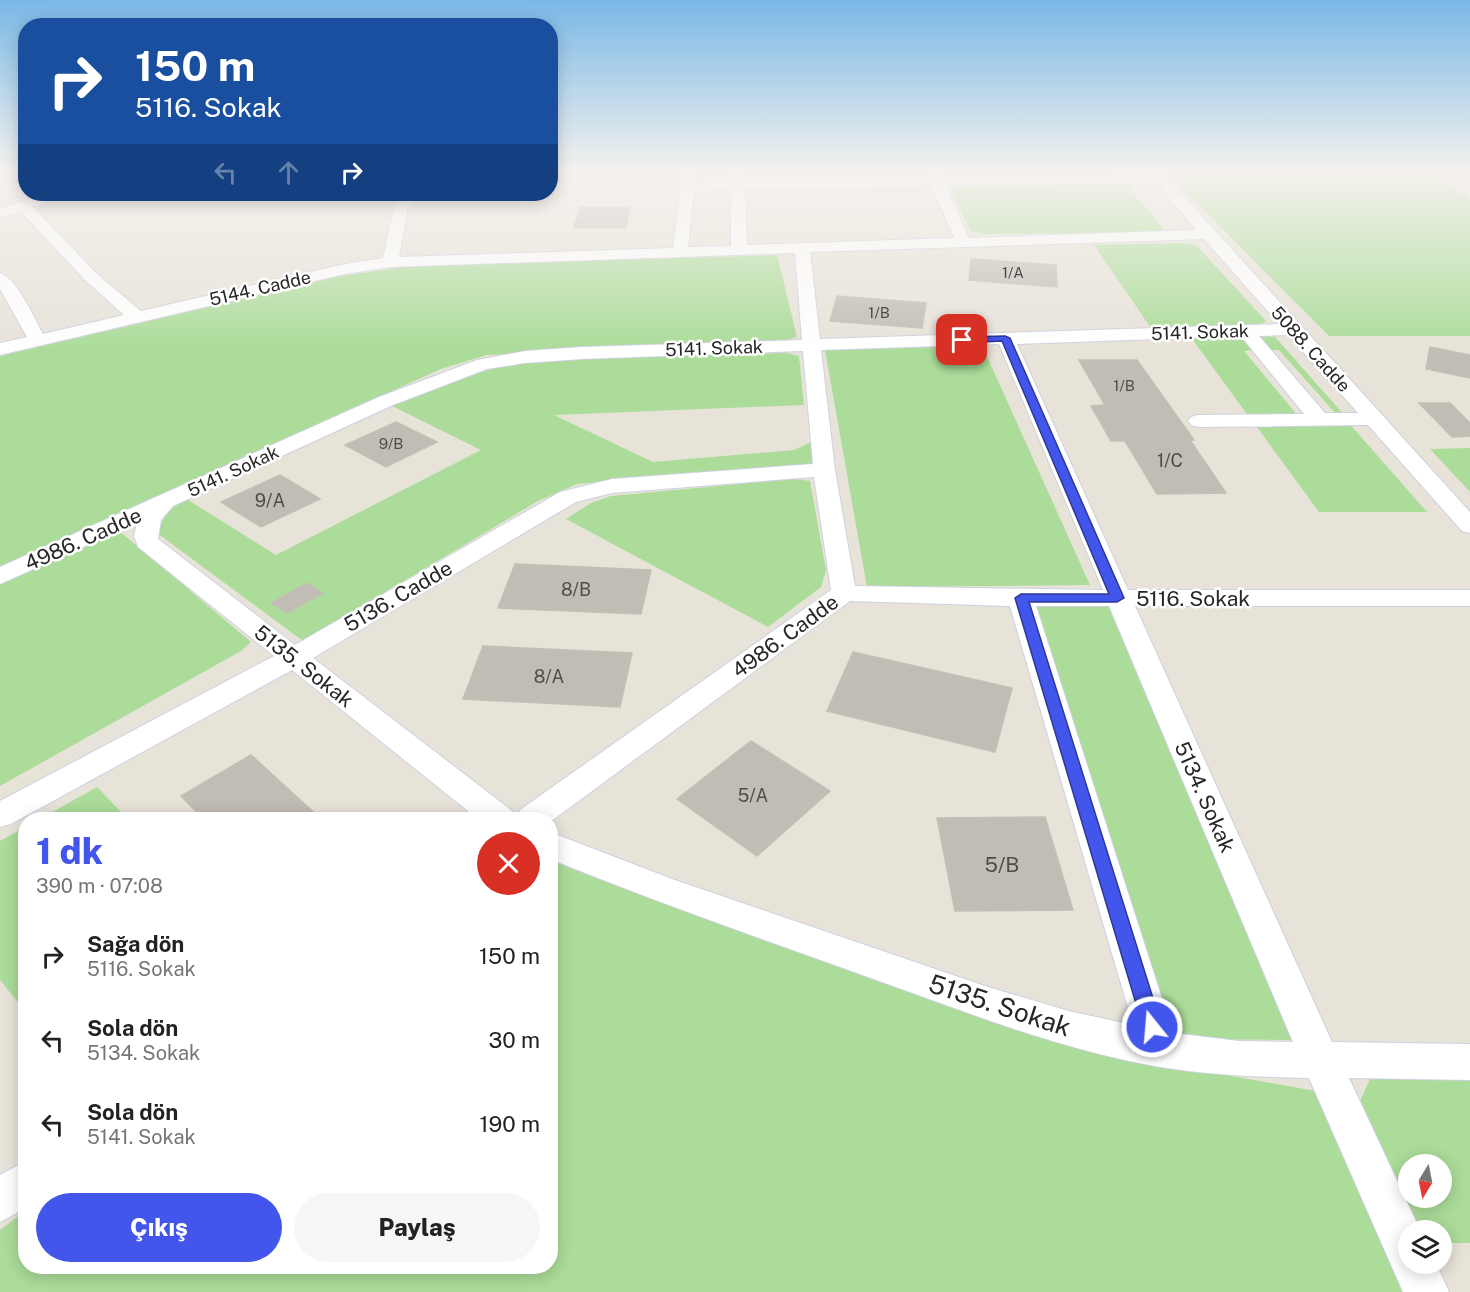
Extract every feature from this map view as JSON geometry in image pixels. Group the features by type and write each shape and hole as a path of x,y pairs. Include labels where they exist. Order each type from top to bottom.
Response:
{"street":[{"path":"47,231 79,267 137,316"},
{"path":"390,262 396,231"},
{"path":"680,251 682,231"},
{"path":"739,231 739,249"},
{"path":"959,231 963,241"},
{"name":"5088. Cadde","path":"1206,231 1470,526"},
{"name":"5144. Cadde","path":"0,349 345,269 390,262 1208,234"},
{"name":"4986. Cadde","path":"541,812 844,593 824,470 802,247"},
{"path":"0,278 12,294 38,340"},
{"name":"5141. Sokak","path":"165,502 386,401 453,374 484,364 525,357 582,353 1293,329"},
{"path":"1246,331 1320,420"},
{"name":"5134. Sokak","path":"1005,338 1117,598 1398,1232"},
{"path":"1198,421 1374,419"},
{"name":"5136. Cadde","path":"0,815 293,658 568,497 612,486 824,470"},
{"name":"4986. Cadde","path":"0,576 165,502"},
{"name":"5135. Sokak","path":"165,502 147,524 146,542 491,812"},
{"name":"5116. Sokak","path":"844,593 1021,598 1470,598"},
{"path":"1021,598 1159,1049"},
{"name":"5135. Sokak","path":"558,848 660,890 988,1003 1069,1028 1159,1049 1239,1059 1470,1062"},
{"path":"0,1201 18,1188"},
{"path":"1418,1274 1426,1292"}],"green space":[{"path":"973,231 1159,231 1153,233 982,234"},
{"path":"1225,231 1470,231 1470,336 1329,336"},
{"path":"1184,243 1196,245 1266,321 1254,328 1153,331 1094,245"},
{"path":"777,255 797,337 782,342 487,355 441,369 0,566 0,356 340,276 413,266"},
{"path":"1190,336 1244,338 1254,350 1244,351 1298,416 1249,417"},
{"path":"1261,336 1275,337 1345,416 1337,415 1279,350 1269,350 1260,338"},
{"path":"967,346 985,352 1090,585 867,587 825,350"},
{"path":"786,353 799,356 804,405 554,415 653,462 794,450 811,442 815,462 806,465 577,484 538,501 303,641 157,533 168,513 185,498 276,555 481,450 390,405 449,381 503,366 554,358"},
{"path":"1347,421 1427,512 1319,512 1254,423"},
{"path":"1470,448 1470,492 1430,449"},
{"path":"794,479 810,481 826,570 821,587 768,627 566,519 591,503 611,496"},
{"path":"118,530 251,642 241,651 0,786 0,583"},
{"path":"1033,606 1112,606 1291,1040 1174,1039"},
{"path":"97,787 121,812 52,812"},
{"path":"18,831 18,1002 0,980 0,841"},
{"path":"558,861 1153,1062 1316,1091 1405,1292 0,1292 0,1230 18,1216 18,1274 558,1274"},
{"path":"1371,1077 1470,1077 1470,1243 1452,1243 1452,1220 1410,1220 1405,1208 1452,1208 1452,1154 1398,1154 1398,1193 1358,1106"}],"building":[{"path":"971,259 1056,265 1057,287 969,280"},
{"path":"837,296 926,303 922,328 830,321"},
{"path":"1430,347 1470,355 1470,378 1426,369"},
{"path":"1079,360 1137,360 1194,440 1190,440 1226,493 1157,494 1125,441 1111,441 1091,406 1105,405"},
{"path":"1419,403 1450,403 1470,423 1470,436 1452,437"},
{"path":"396,422 437,442 386,467 345,445"},
{"path":"280,475 320,499 261,527 221,502"},
{"path":"515,564 651,570 641,614 498,608"},
{"path":"307,583 323,593 287,613 271,603"},
{"path":"483,646 632,653 620,707 463,699"},
{"path":"853,652 1012,688 995,752 827,711"},
{"path":"751,741 830,791 757,856 677,799"},
{"path":"251,755 313,812 196,812 181,796"},
{"path":"1045,817 1073,910 955,911 937,818"}],"route":[{"path":"962,340 1005,338 1117,598 1021,598 1152,1027"}]}
